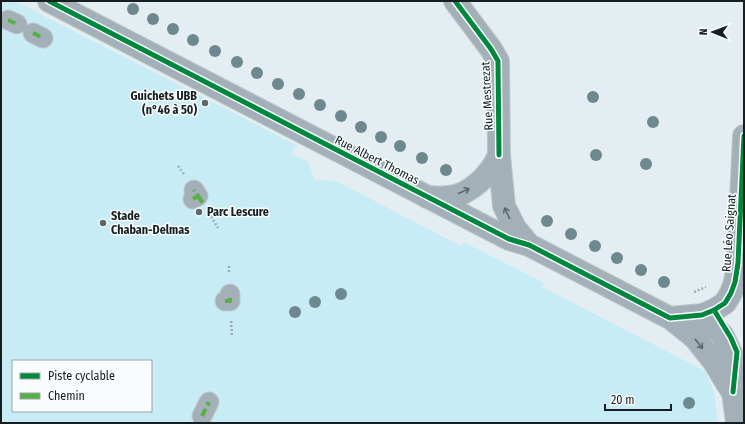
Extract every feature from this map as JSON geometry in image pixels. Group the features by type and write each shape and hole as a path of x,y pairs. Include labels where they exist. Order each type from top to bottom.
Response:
{"street":[{"name":"Rue Albert Thomas","path":"49,1 509,239 529,245 670,318"},
{"name":"Rue Mestrezat","path":"454,1 491,48 498,61 499,155 504,206 515,228 529,245"},
{"name":"Rue Léo Saignat","path":"702,315 725,303 735,282 744,136"},
{"path":"427,197 450,197 469,189 495,166 499,155"},
{"path":"670,318 702,315 723,336 731,353 732,392 737,423"},
{"path":"670,318 695,338 714,362 732,392"}],"path":[{"path":"197,197 218,228"}],"shaded area":[{"name":"Parc Lescure","path":"1,1 15,1 296,145 292,154 308,162 315,181 327,180 340,183 461,246 464,242 544,283 542,287 705,371 714,392 718,423 1,423"}],"marked path":[{"path":"8,20 17,24"},
{"path":"33,33 43,38"},
{"path":"193,199 198,196 194,190"},
{"path":"198,196 203,203"},
{"path":"225,301 230,301 230,294"},
{"path":"202,416 209,402"}],"cycle path":[{"path":"49,1 509,239 529,245 670,318 702,315 725,303 731,293 735,282 738,263 744,136"},
{"path":"455,1 491,49 498,61 499,155"},
{"path":"714,310 731,338 737,352 733,392"}],"place":[{"name":"Guichets UBB (n°46 à 50)","path":"205,103"},
{"name":"Parc Lescure","path":"199,212"},
{"name":"Stade Chaban-Delmas","path":"103,223"}]}
